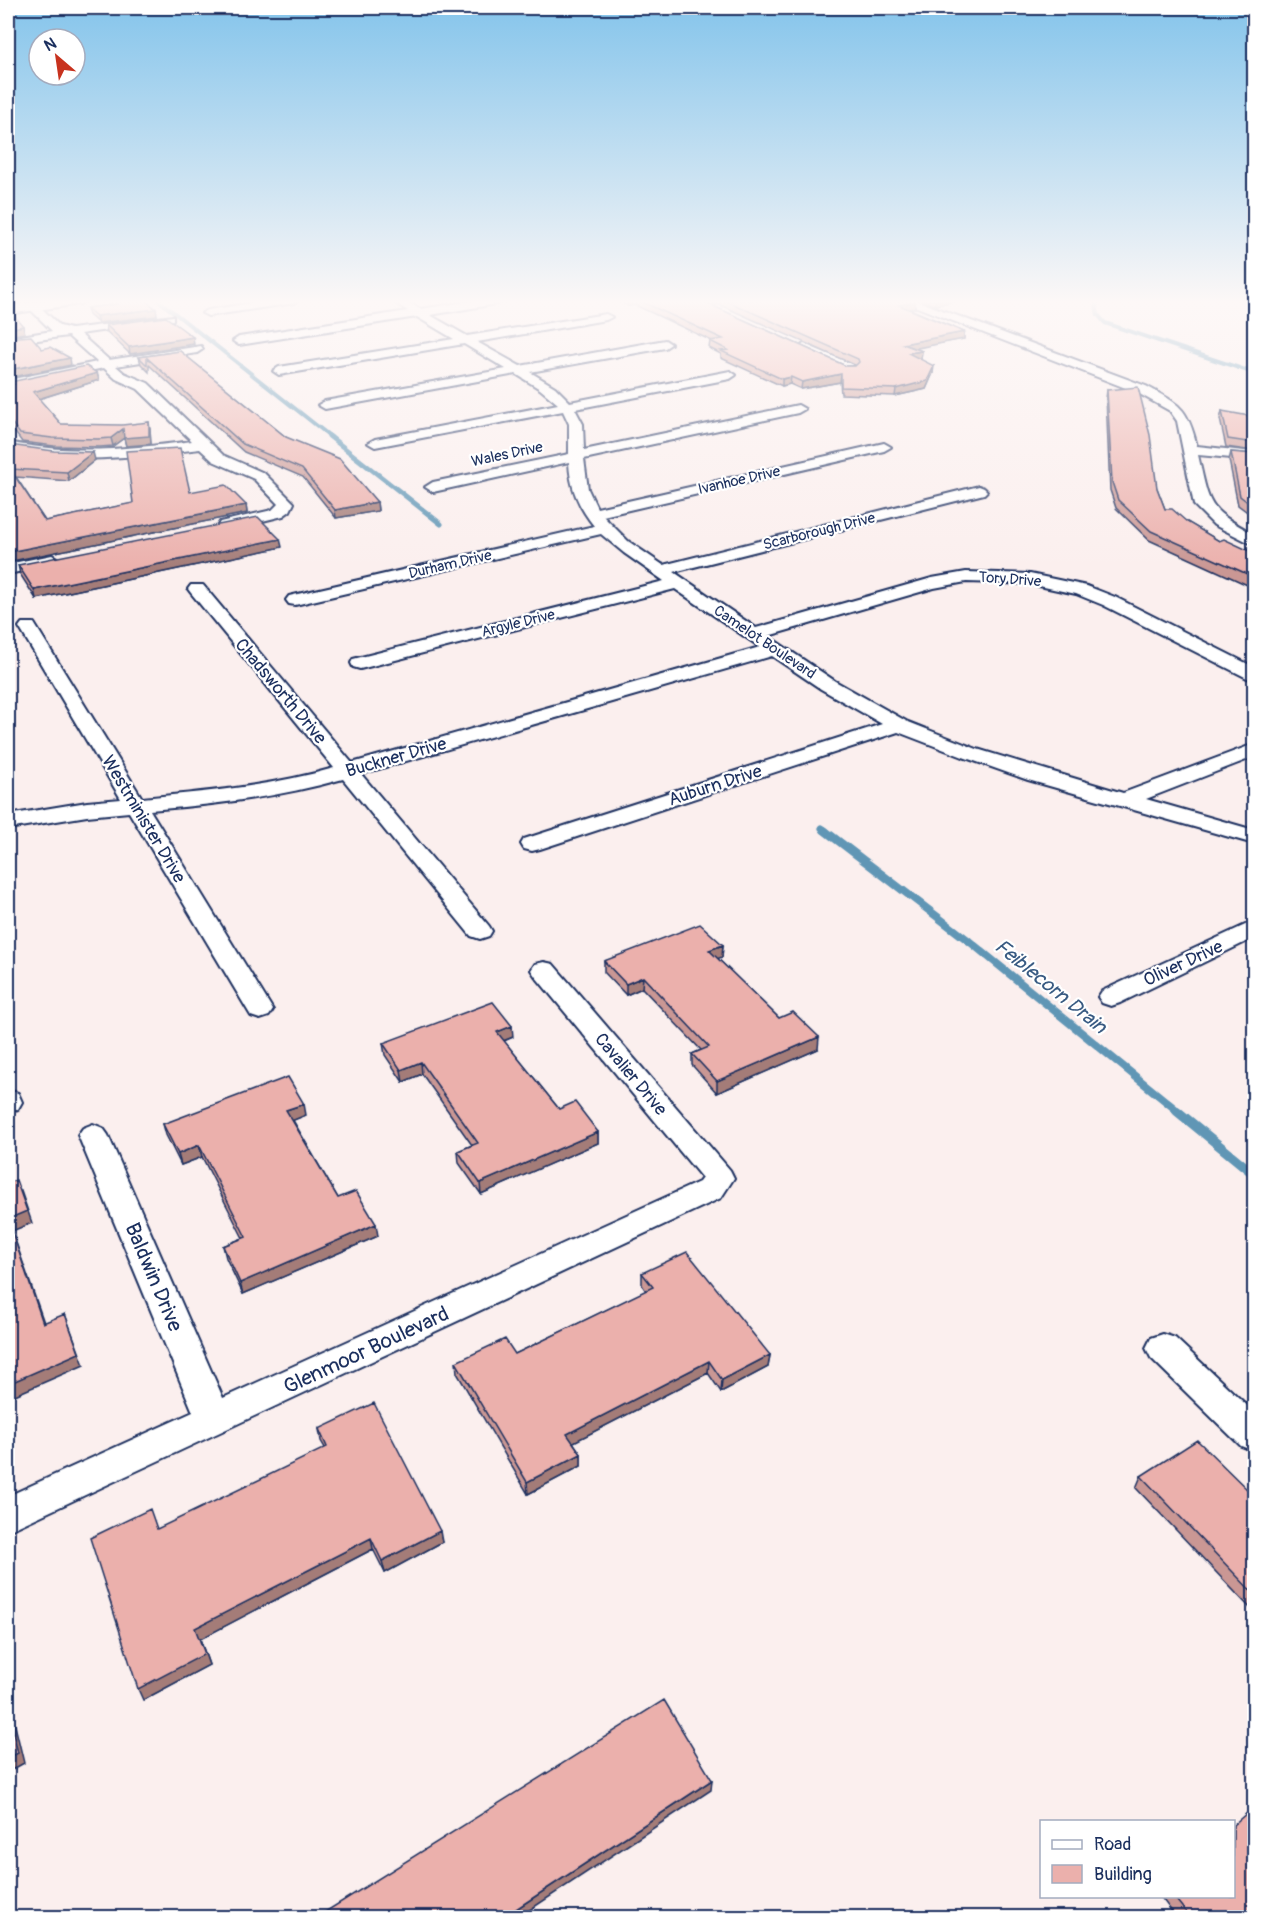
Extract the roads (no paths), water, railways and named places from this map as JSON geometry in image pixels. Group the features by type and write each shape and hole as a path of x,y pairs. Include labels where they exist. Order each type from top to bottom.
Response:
{"street":[{"path":"147,390 202,444 223,461 259,476 284,500 285,508 260,518 214,527"},
{"path":"325,405 409,390"},
{"name":"Camelot Boulevard","path":"549,390 566,406 576,424 580,489 593,514 605,528 630,550 828,685 899,725 970,753 1036,775 1254,837"},
{"path":"375,443 652,390"},
{"path":"1140,390 1160,398 1175,408 1184,421 1202,505 1220,522 1254,540"},
{"name":"Wales Drive","path":"433,487 798,410"},
{"path":"8,446 42,452 94,453 145,451 202,444"},
{"name":"Ivanhoe Drive","path":"593,514 884,447"},
{"path":"1189,450 1254,456"},
{"name":"Scarborough Drive","path":"660,571 979,491"},
{"name":"Durham Drive","path":"295,600 605,528"},
{"path":"8,569 65,558"},
{"name":"Tory Drive","path":"753,633 932,583 966,577 1030,579 1081,590 1109,601 1254,674"},
{"name":"Argyle Drive","path":"360,663 677,583"},
{"name":"Chadsworth Drive","path":"197,589 480,932"},
{"name":"Westminister Drive","path":"28,627 260,1010"},
{"name":"Buckner Drive","path":"8,822 259,791 308,782 775,649"},
{"name":"Auburn Drive","path":"532,844 899,725"},
{"path":"1125,800 1254,750"},
{"name":"Oliver Drive","path":"1111,997 1254,929"},
{"name":"Cavalier Drive","path":"544,970 719,1178"},
{"name":"Baldwin Drive","path":"93,1135 214,1419"},
{"name":"Glenmoor Boulevard","path":"8,1514 695,1198 710,1190 719,1178"},
{"path":"1163,1348 1254,1435"}],"waterway":[{"name":"Feiblecorn Drain","path":"271,390 331,437"},
{"name":"Feiblecorn Drain","path":"329,436 441,524"},
{"name":"Feiblecorn Drain","path":"822,828 826,831"},
{"name":"Feiblecorn Drain","path":"824,830 969,941 1179,1112"},
{"name":"Feiblecorn Drain","path":"1177,1111 1254,1174"}]}
